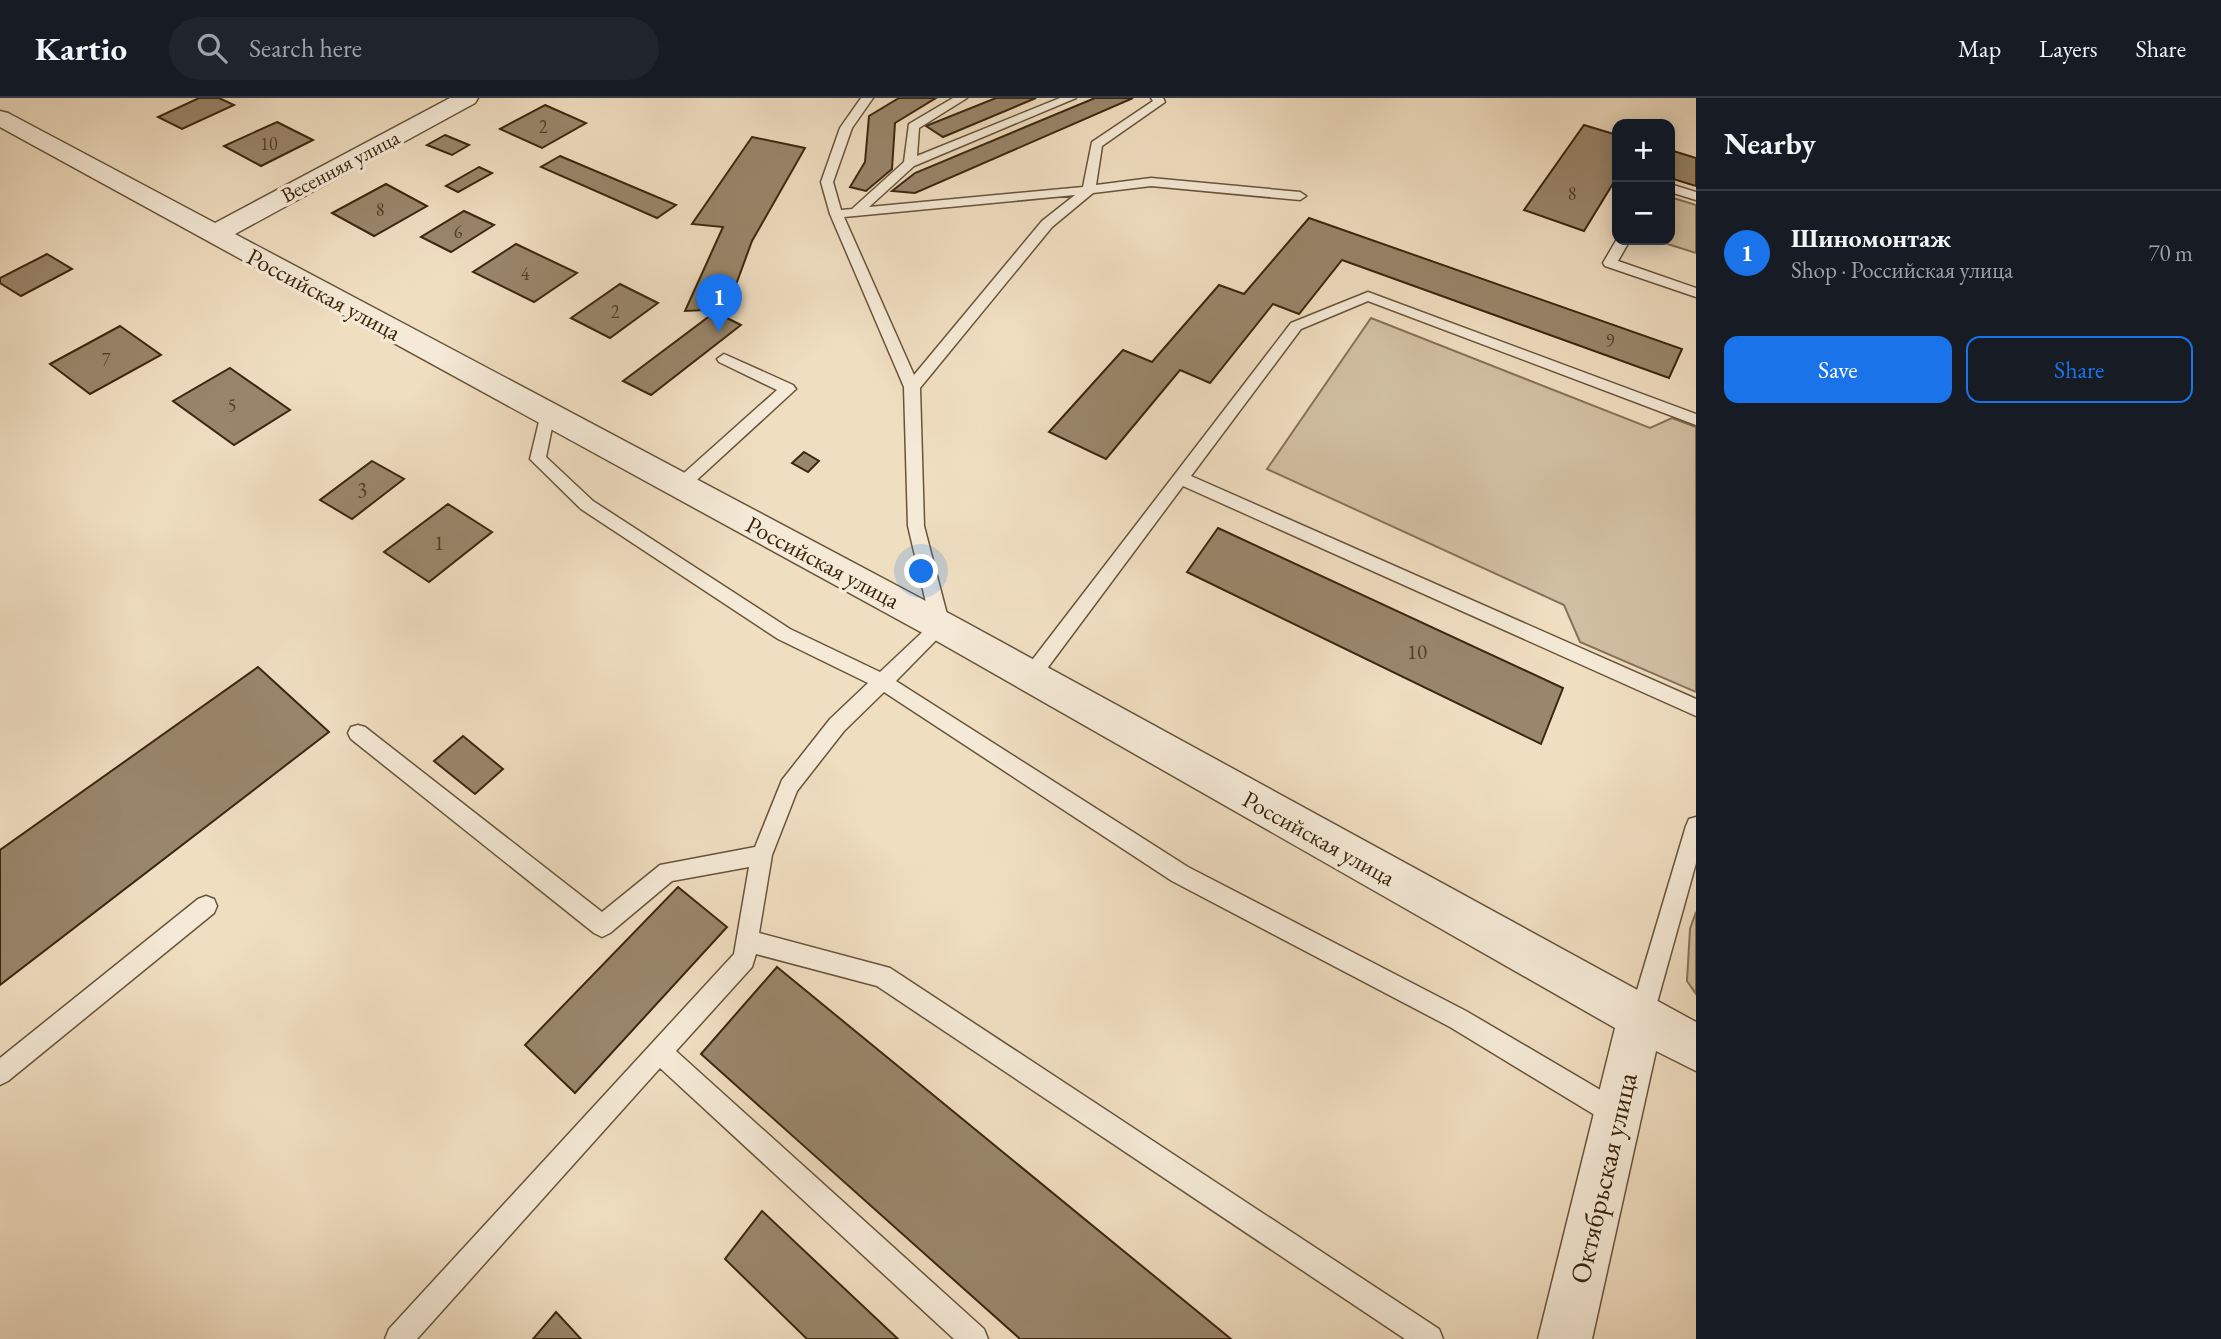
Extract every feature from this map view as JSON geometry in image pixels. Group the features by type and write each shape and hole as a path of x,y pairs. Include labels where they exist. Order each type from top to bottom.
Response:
{"street":[{"name":"Весенняя улица","path":"213,235 467,98"},
{"name":"Российская улица","path":"0,117 213,235 942,625 1030,677 1696,1048"},
{"name":"Октябрьская улица","path":"1565,1339 1641,1017"}],"lane":[{"path":"399,1339 744,959 762,855 789,786 837,725 942,625 916,526 912,387 836,214 827,182 846,128 867,98"},
{"path":"910,163 913,126 961,98"},
{"path":"856,212 910,163 1070,98"},
{"path":"912,387 1047,224 1089,190 1096,145 1158,102 1157,98"},
{"path":"836,214 1151,182 1300,196"},
{"path":"1675,190 1696,196"},
{"path":"1620,245 1610,263 1696,293"},
{"path":"1030,677 1296,326 1368,296 1696,420"},
{"path":"681,485 789,388 724,359"},
{"path":"547,413 538,459 587,505 784,634 883,682 1180,874 1458,1019 1617,1115"},
{"path":"1180,478 1696,709"},
{"path":"358,733 602,926 667,872 762,855"},
{"path":"1641,1017 1696,826"},
{"path":"0,1073 205,906"},
{"path":"747,941 882,976 1429,1339"},
{"path":"660,1052 974,1339"}],"shaded area":[{"path":"1675,199 1696,205 1696,253 1671,245 1675,245"},
{"path":"1371,318 1650,428 1672,418 1696,427 1696,692 1580,642 1564,605 1267,469"},
{"path":"1696,912 1696,994 1687,981 1690,929"}],"building":[{"path":"199,98 219,98 234,105 182,129 158,117"},
{"path":"899,98 936,98 895,123 892,169 866,191 850,187 865,162 869,116"},
{"path":"996,98 1036,98 943,137 926,126"},
{"path":"1095,98 1133,98 915,193 892,191 915,173"},
{"path":"545,105 586,123 542,148 500,129"},
{"path":"277,122 313,140 261,166 224,146"},
{"path":"1584,125 1612,133 1612,185 1584,231 1524,210"},
{"path":"445,135 469,145 452,155 427,145"},
{"path":"752,137 805,148 752,241 727,309 685,311 723,227 692,224"},
{"path":"1675,152 1696,158 1696,186 1675,180"},
{"path":"560,156 676,205 657,218 541,167"},
{"path":"479,167 492,173 458,192 446,186"},
{"path":"386,184 427,206 374,236 332,213"},
{"path":"464,211 494,225 451,252 421,237"},
{"path":"1309,218 1682,349 1669,378 1342,260 1299,314 1273,304 1210,383 1180,370 1106,459 1049,432 1123,350 1152,362 1219,285 1244,294"},
{"path":"516,244 577,273 534,302 473,272"},
{"path":"47,254 72,269 21,296 0,283 0,278"},
{"path":"620,284 658,303 610,338 571,318"},
{"path":"715,312 741,325 651,395 623,381"},
{"path":"120,326 161,355 90,394 50,364"},
{"path":"230,368 290,410 234,445 173,401"},
{"path":"804,452 819,461 808,472 792,463"},
{"path":"372,461 404,479 352,519 320,500"},
{"path":"448,504 492,532 429,582 384,552"},
{"path":"1218,528 1563,688 1541,744 1187,572"},
{"path":"258,667 329,732 0,985 0,850"},
{"path":"463,736 503,769 475,794 434,761"},
{"path":"678,887 727,927 575,1093 525,1045"},
{"path":"777,967 1231,1339 1020,1339 701,1054"},
{"path":"762,1211 898,1339 807,1339 725,1259"},
{"path":"556,1312 581,1339 533,1339"}],"place":[{"name":"Шиномонтаж","path":"719,332"}]}
